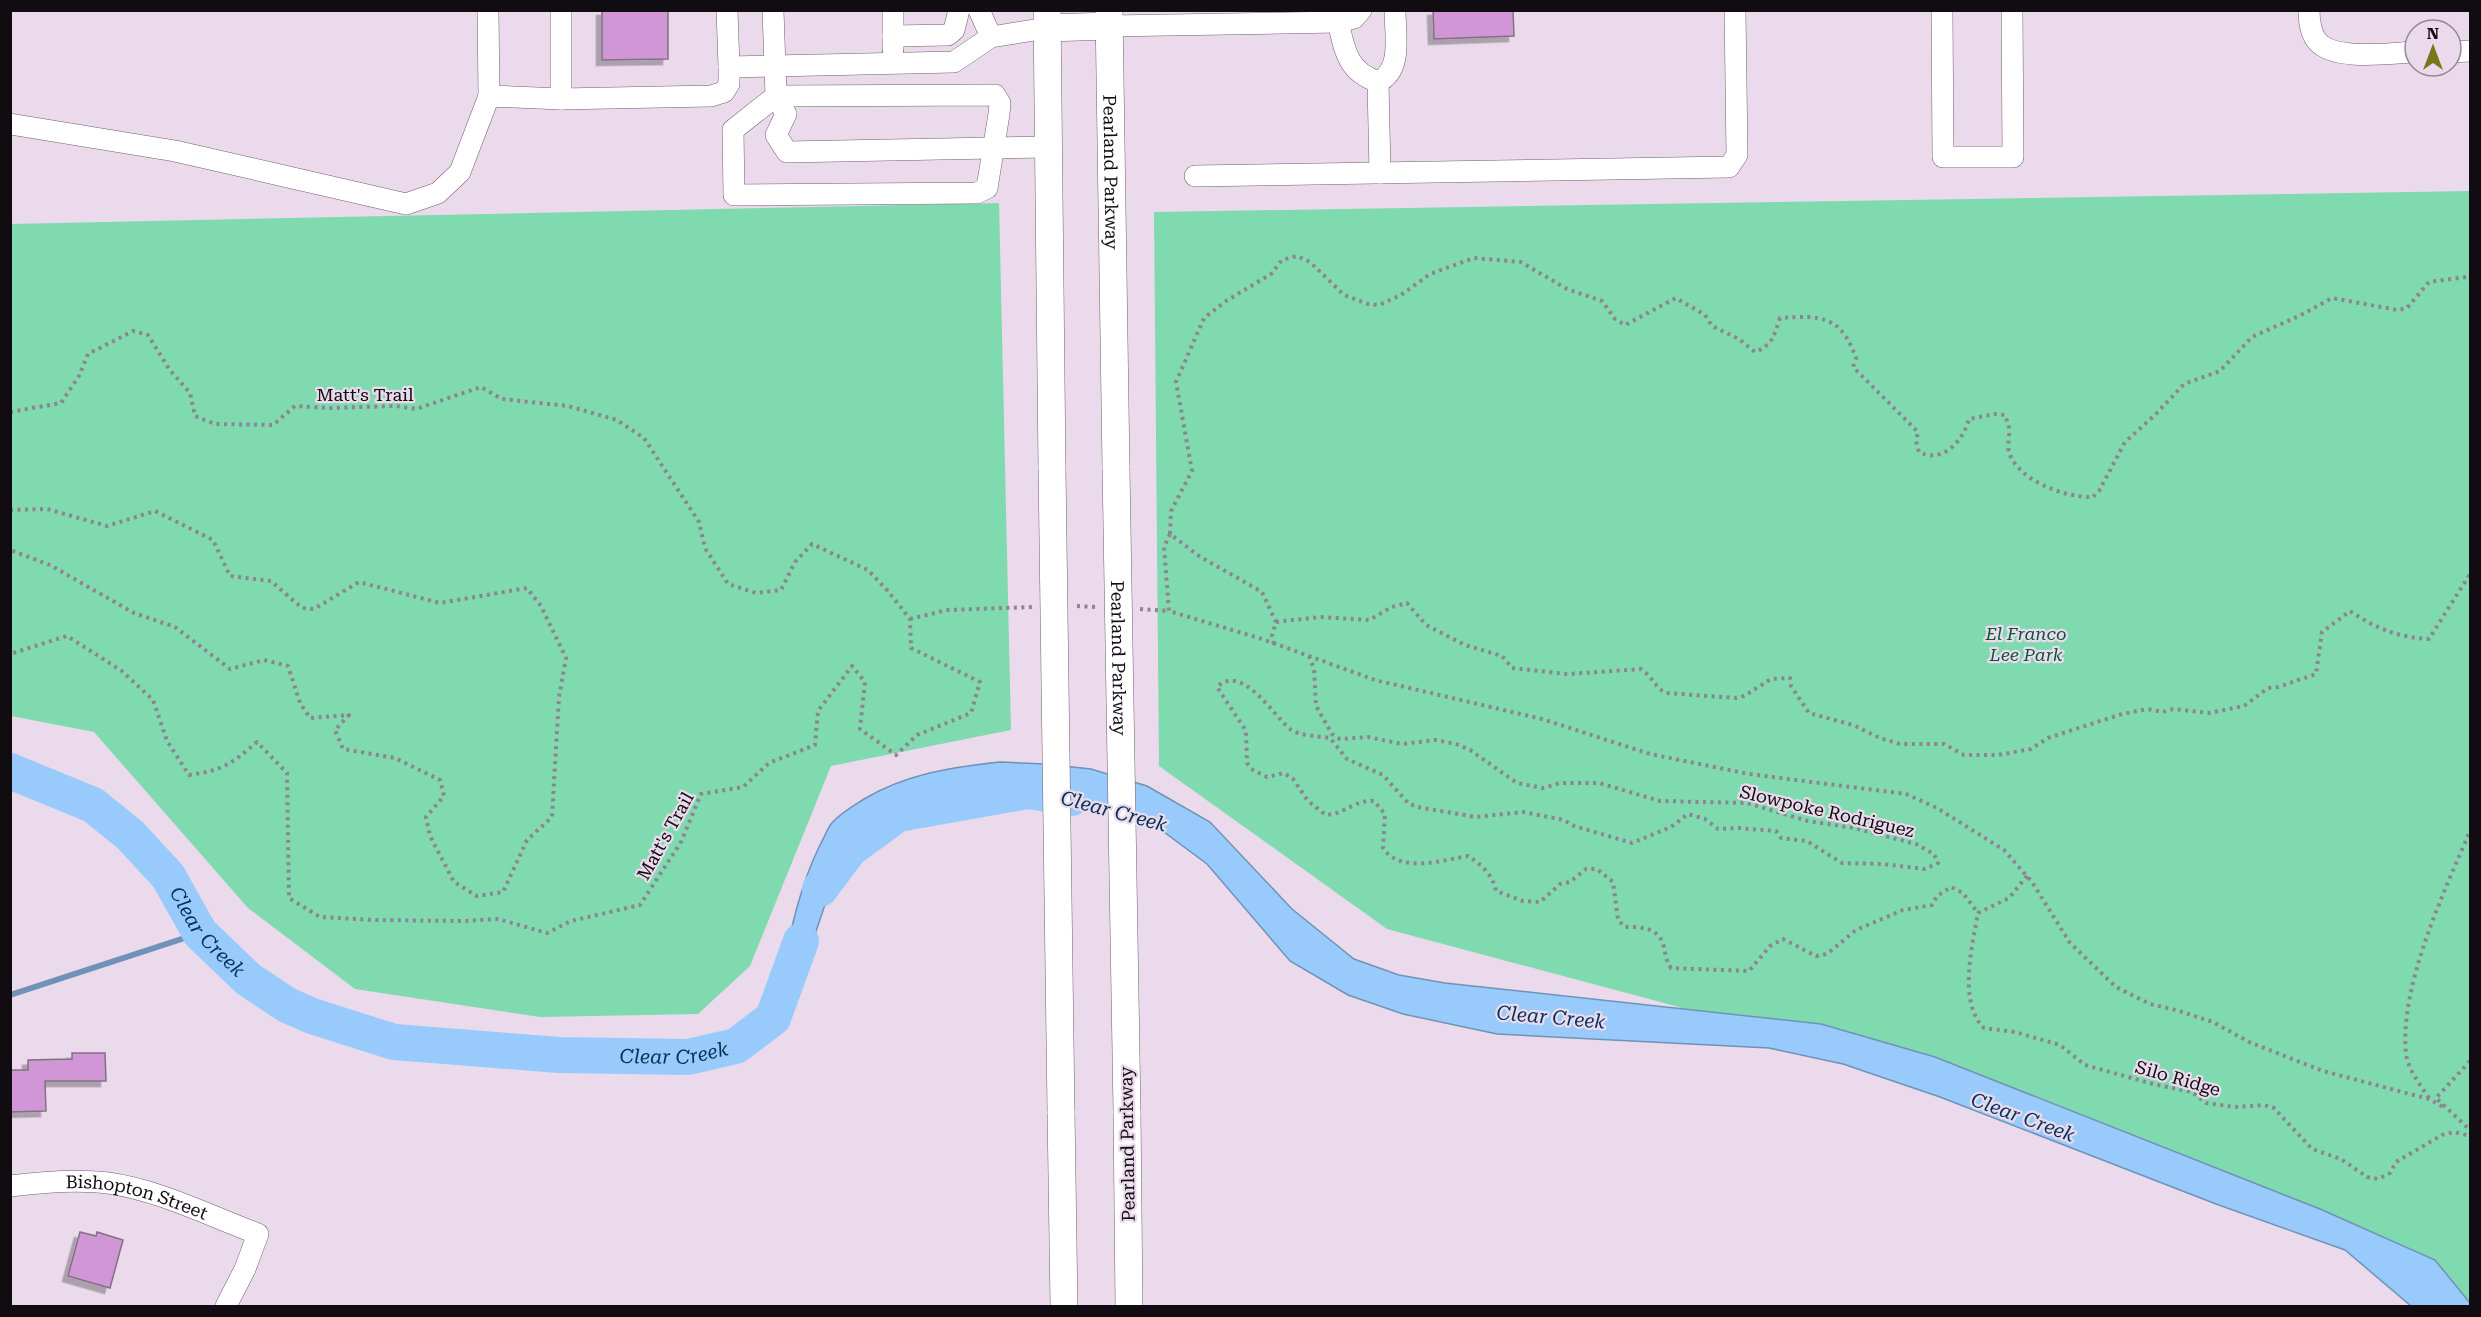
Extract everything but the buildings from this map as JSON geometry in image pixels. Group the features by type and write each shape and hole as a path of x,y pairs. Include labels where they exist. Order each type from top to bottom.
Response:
{"main road":[{"path":"1064,1306 1047,19 1109,18"},
{"name":"Pearland Parkway","path":"1109,18 1130,1306"}],"street":[{"path":"10,124 175,152 406,204 438,193 460,172 489,96 488,10"},
{"path":"561,10 561,99"},
{"path":"489,96 561,99 711,96 724,92 729,84 727,10"},
{"path":"773,10 776,96 786,114 776,135 788,153 1048,147"},
{"path":"893,10 894,64"},
{"path":"893,36 948,35 954,30 958,10"},
{"path":"979,10 992,38"},
{"path":"1109,18 1338,22 1354,18 1361,10"},
{"path":"1338,22 1345,51 1353,68 1366,78 1378,82 1388,77 1395,67 1395,10"},
{"path":"1195,176 1729,167 1737,155 1735,10"},
{"path":"1942,10 1943,157 2013,157 2012,10"},
{"path":"2309,10 2317,41 2327,49 2342,54 2403,52"},
{"path":"729,67 954,62 992,38 1047,19"},
{"path":"1378,82 1380,173"},
{"path":"995,95 1000,102 987,188 977,193 734,195 733,130 776,96 995,95"},
{"name":"Bishopton Street","path":"10,1186 70,1181 108,1183 146,1191 258,1234 245,1269 226,1306"}],"path":[{"path":"2445,1108 2429,1099 2323,1071 2249,1042 2213,1022 2150,1004 2116,987 2070,943 2027,876 1998,846 1937,808 1906,794 1749,774 1650,754 1542,719 1375,680 1274,644 1169,611 1164,547 1170,534 1171,511 1192,471 1176,382 1204,318 1226,301 1270,274 1282,260 1298,256 1310,262 1344,295 1368,304 1379,305 1401,295 1430,274 1474,258 1521,262 1567,289 1602,301 1615,319 1625,325 1676,298 1705,315 1712,326 1739,339 1755,352 1766,348 1773,338 1780,318 1807,316 1829,322 1841,328 1849,338 1856,358 1853,367 1918,432 1916,441 1919,452 1928,456 1948,452 1967,428 1969,419 1995,414 2005,415 2009,428 2008,452 2017,465 2033,481 2077,497 2093,496 2099,490 2125,442 2184,384 2220,372 2252,337 2332,298 2398,310 2408,308 2428,282 2466,277 2470,279"},
{"name":"Matt's Trail","path":"10,412 61,403 79,376 88,354 133,331 148,335 169,369 190,393 195,416 215,424 273,425 295,406 329,408 396,406 416,409 481,387 502,399 568,406 617,420 644,438 699,522 705,548 728,584 756,593 781,590 795,562 812,543 868,570 887,590 910,619 911,648 980,682 971,712 917,735 896,755 860,729 866,682 852,666 818,711 815,745 769,763 743,787 701,794 681,842 640,905 571,921 547,933 498,919 397,921 320,917 289,898 287,773 257,742 229,765 215,772 189,775 167,741 153,700 122,671 67,636 10,654"},
{"path":"10,510 47,509 107,526 155,511 213,540 230,576 271,581 302,608 314,609 359,582 440,603 527,588 541,606 566,658 559,697 552,816 528,840 503,892 477,896 454,882 430,836 426,816 444,796 440,780 395,759 343,749 335,730 349,715 310,718 300,703 288,666 264,660 230,669 175,627 134,613 50,565 10,550"},
{"path":"1170,534 1199,556 1262,592 1276,622 1272,636 1274,644"},
{"path":"1276,622 1321,617 1369,620 1392,607 1407,603 1426,625 1465,645 1502,656 1512,668 1567,674 1641,669 1651,676 1659,690 1666,693 1736,698 1744,696 1771,679 1790,678 1791,686 1809,712 1853,725 1880,738 1900,744 1944,744 1964,755 1998,755 2031,749 2048,738 2122,714 2147,709 2163,712 2173,708 2209,713 2244,706 2268,688 2278,687 2316,674 2322,632 2350,611 2373,626 2406,638 2429,639 2470,574"},
{"name":"Slowpoke Rodriguez","path":"1309,656 1314,669 1316,705 1332,734 1340,739 1368,737 1402,744 1436,740 1456,744 1470,750 1517,783 1543,788 1560,783 1599,783 1660,801 1747,803 1808,821 1854,828 1916,844 1934,854 1938,863 1925,869 1883,864 1842,863 1807,841 1781,838 1776,831 1718,829 1706,819 1688,814 1671,826 1632,843 1574,826 1564,820 1522,812 1476,817 1422,808 1409,804 1383,775 1347,759 1330,738 1291,731 1263,700 1240,681 1228,681 1217,687 1246,731 1247,763 1253,770 1267,777 1284,773 1293,779 1308,801 1326,815 1338,814 1365,800 1374,801 1385,814 1383,848 1393,858 1428,863 1468,856 1479,863 1494,882 1496,891 1523,901 1540,902 1560,884 1570,882 1586,869 1597,869 1612,882 1618,920 1625,927 1645,927 1657,934 1663,944 1664,957 1671,968 1749,971 1770,946 1784,939 1816,956 1827,954 1856,930 1903,910 1932,905 1937,896 1951,887 1962,893 1978,914"},
{"path":"2429,1099 2416,1079 2406,1056 2408,1017 2413,985 2429,933 2470,831"},
{"path":"1978,914 2009,898 2027,876"},
{"name":"Silo Ridge","path":"1978,914 1969,974 1973,1013 1984,1028 2015,1032 2060,1045 2085,1065 2192,1092 2206,1103 2235,1107 2264,1105 2274,1108 2312,1149 2341,1159 2367,1177 2378,1179 2390,1173 2396,1162 2442,1135 2454,1132 2470,1136"},
{"path":"2470,1061 2436,1098 2470,1130"}],"green space":[{"name":"El Franco Lee Park","path":"2470,191 2470,1306 2327,1227 1836,1049 1387,929 1159,766 1154,212"},
{"path":"999,203 1011,730 831,766 750,966 698,1014 540,1017 355,989 248,908 94,732 11,716 11,224"}],"water":[{"path":"1000,762 1091,769 1147,786 1210,822 1292,909 1354,959 1399,975 1445,983 1821,1024 1935,1057 2320,1209 2435,1260 2470,1303 2470,1306 2411,1306 2345,1250 2216,1204 1940,1097 1843,1064 1769,1048 1497,1034 1403,1014 1348,995 1290,961 1207,864 1153,824 1081,802 1010,789 970,788 922,798 891,809 858,833 833,881 809,952 790,994 780,981 796,912 813,861 834,820 864,799 896,783 947,769"}],"waterway":[{"name":"Clear Creek","path":"10,771 93,805 130,835 168,876 200,933 248,979 287,1005 312,1016 394,1042 559,1055 688,1057 736,1046 773,1018 801,941"},
{"name":"Clear Creek","path":"820,889 850,849 898,814 1028,791 1072,798"},
{"path":"10,995 200,933"}]}
